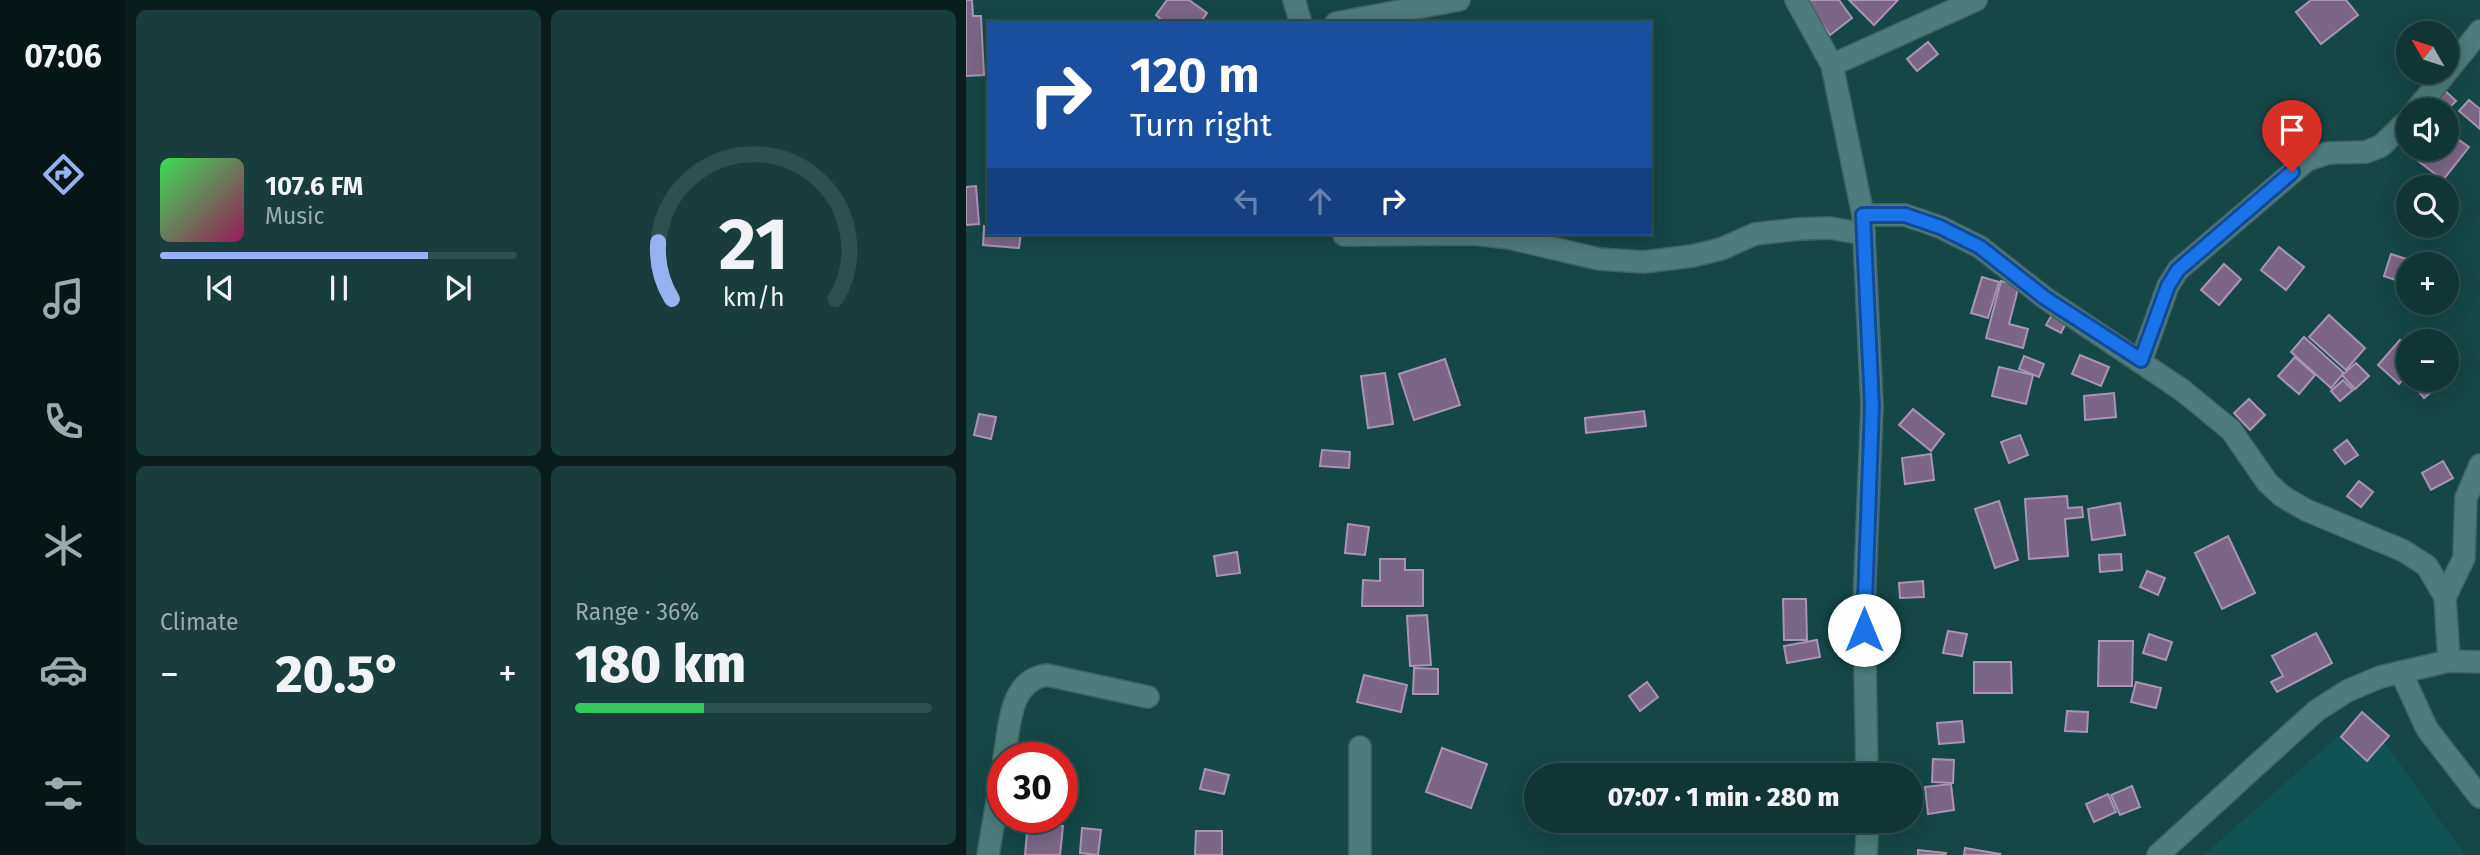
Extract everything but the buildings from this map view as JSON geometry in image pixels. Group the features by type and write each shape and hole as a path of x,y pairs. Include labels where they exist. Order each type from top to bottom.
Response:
{"street":[{"path":"1294,0 1300,21"},
{"path":"1347,21 1459,0"},
{"path":"1796,0 1832,65 1863,225 1872,406 1864,606 1867,763"},
{"path":"1832,65 1976,0"},
{"path":"2426,98 2480,31"},
{"path":"2141,360 2168,286 2178,270 2196,253 2307,160 2328,153 2366,152 2381,146 2396,132"},
{"path":"1484,235 1509,238 1599,259 1644,262 1721,249 1755,234 1863,225 1905,215 1940,227 1970,242 2045,298 2141,360 2231,430 2267,482 2282,496 2306,510 2404,551 2427,566 2438,580 2445,597 2449,661"},
{"path":"2445,597 2465,558 2466,498 2480,465"},
{"path":"2158,855 2316,712 2347,691 2401,672 2449,661 2480,662"},
{"path":"2401,672 2427,729 2480,797"},
{"path":"1007,742 1016,695 1024,684 1035,677 1047,675 1147,697"},
{"path":"1360,747 1360,855"},
{"path":"988,855 992,833"},
{"path":"1866,855 1867,833"}],"shaded area":[{"path":"2364,713 2465,855 2204,855"}],"route":[{"path":"1864,630 1872,406 1863,215 1905,215 1940,227 1980,247 2045,298 2141,360 2168,286 2178,270 2292,172"}]}
